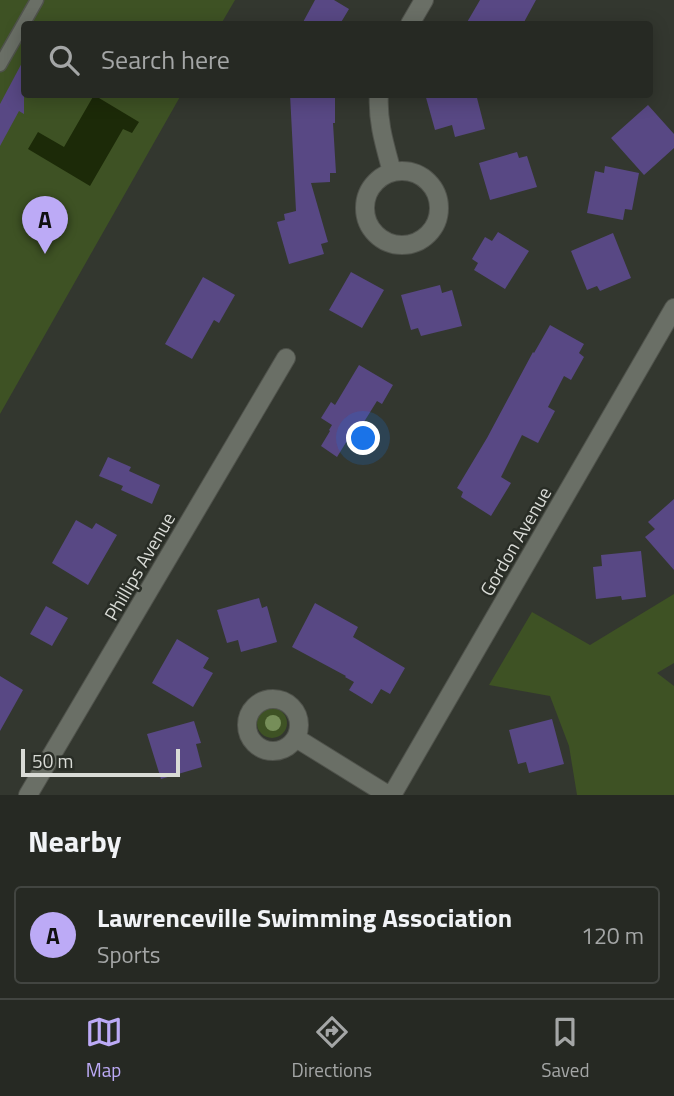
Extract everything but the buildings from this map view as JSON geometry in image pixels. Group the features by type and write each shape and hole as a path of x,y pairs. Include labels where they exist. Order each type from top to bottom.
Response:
{"street":[{"path":"412,21 424,0"},
{"path":"379,98 378,111 392,172"},
{"path":"404,170 417,173 435,191 439,203 433,228 425,237 413,243 401,245 377,236 366,215 367,193 382,176 392,172 404,170"},
{"name":"Gordon Avenue","path":"390,795 674,308"},
{"name":"Phillips Avenue","path":"28,795 286,358"},
{"path":"296,738 390,795"}],"lane":[{"path":"25,21 37,0"},
{"path":"0,65 21,28"}],"shaded area":[{"path":"0,0 235,0 223,21 21,21 21,98 179,98 0,414"},
{"path":"92,98 99,98 139,122 132,133 123,129 90,186 28,149 38,132 64,147"},
{"path":"674,594 674,663 657,673 674,686 674,795 577,795 569,746 550,696 489,685 532,612 590,645"},
{"path":"272,708 282,713 287,723 282,733 272,738 262,733 257,723 262,713"}],"place":[{"name":"Lawrenceville Swimming Association","path":"45,254"}]}
